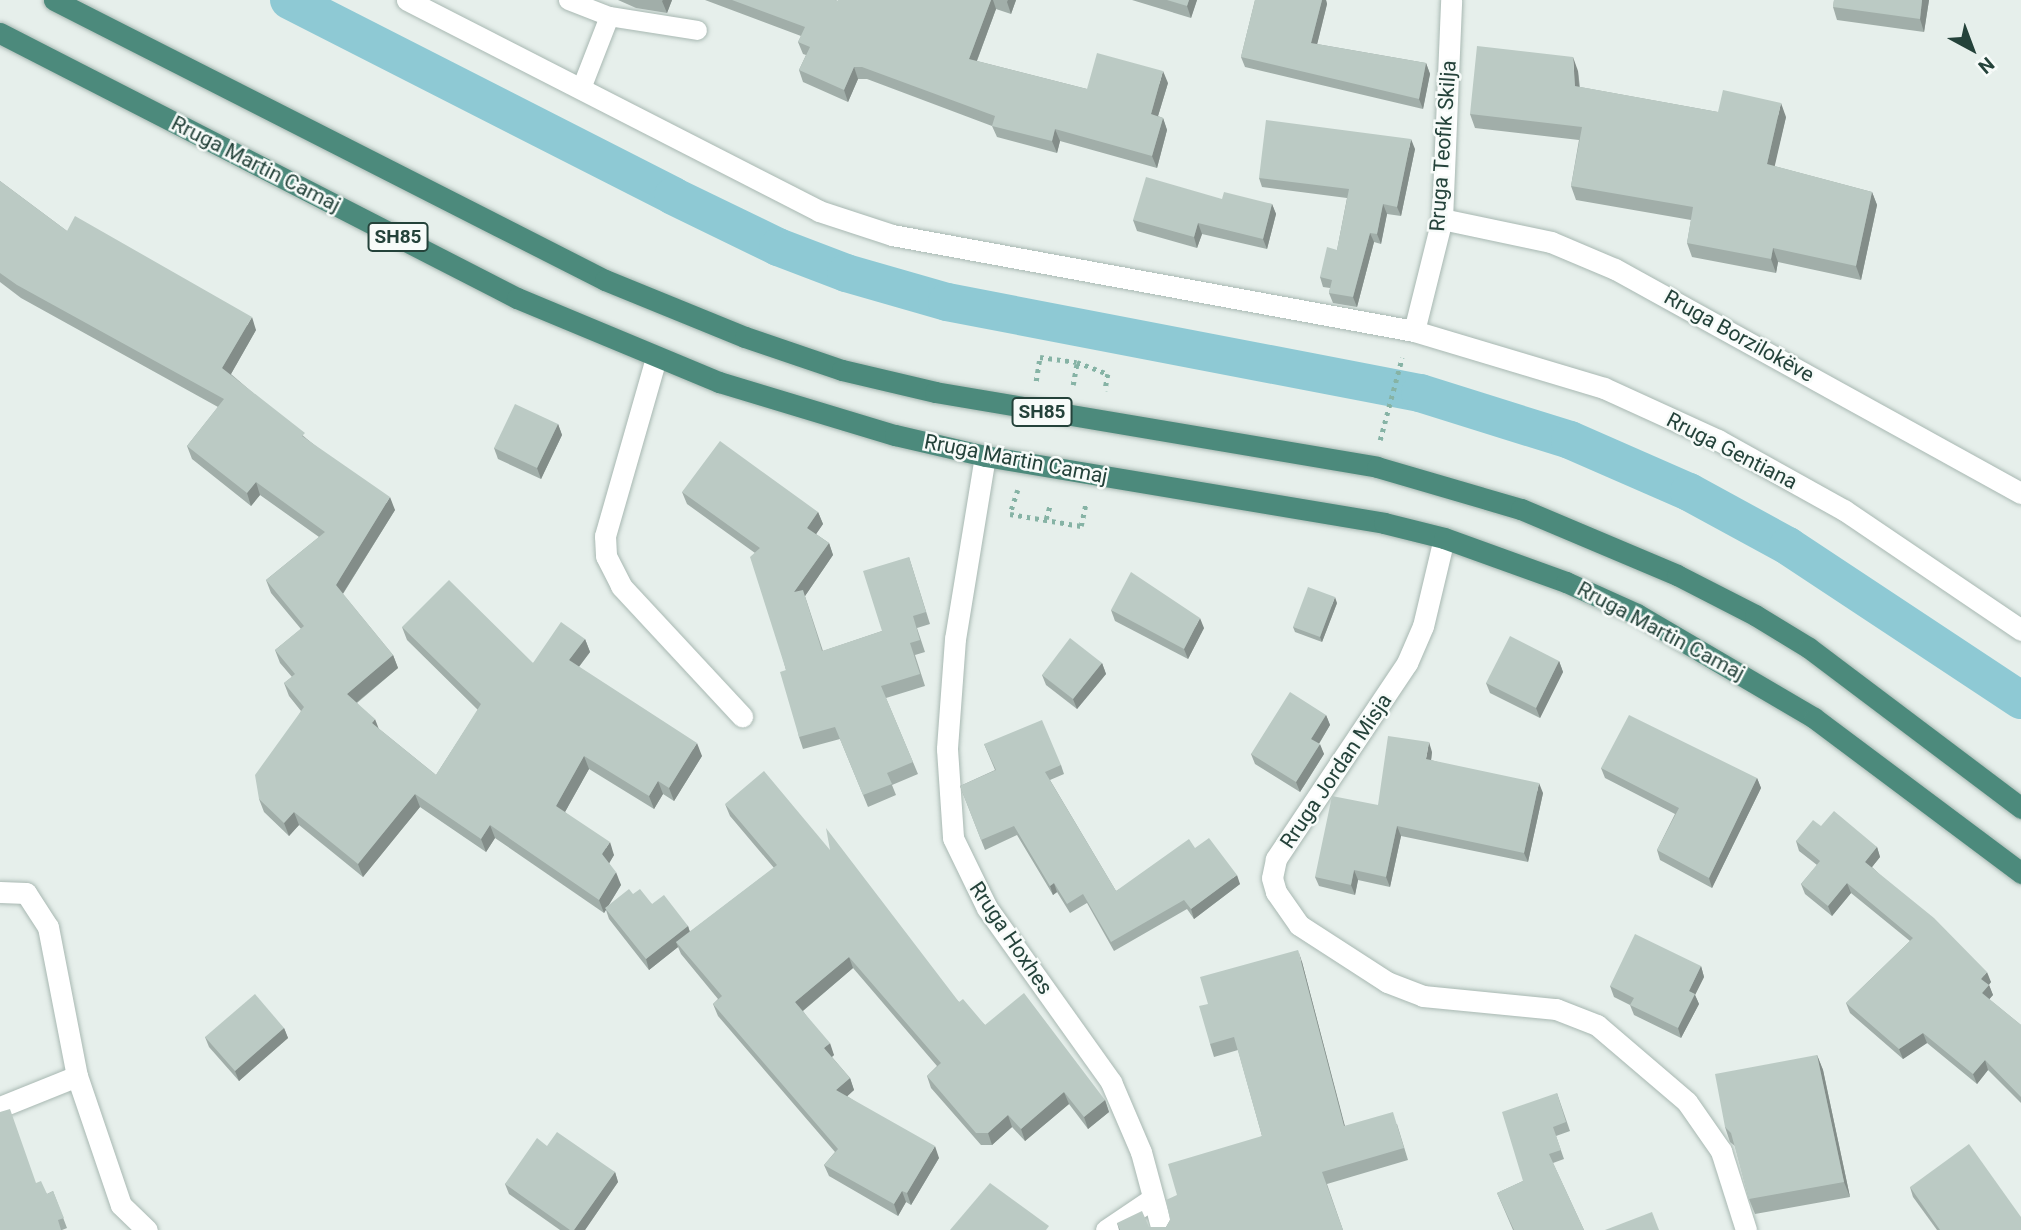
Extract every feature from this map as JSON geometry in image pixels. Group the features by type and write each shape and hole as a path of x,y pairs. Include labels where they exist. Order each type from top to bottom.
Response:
{"highway":[{"name":"SH85","path":"54,0 605,280 745,337 842,370 1031,410 1377,467 1521,509 1677,576 1809,648 2021,808"},
{"name":"Rruga Martin Camaj","path":"0,33 517,298 656,358 809,410 985,456 1263,501 1444,538 1577,587 1728,664 1814,718 2021,873"}],"street":[{"name":"Rruga Gentiana","path":"407,0 819,211 892,235 1414,331 1604,388 1718,440 1844,510 2021,630"},
{"name":"Rruga Teofik Skilja","path":"1414,331 1442,219 1451,0"},
{"name":"Rruga Borzilokëve","path":"1442,219 1551,242 1615,269 2021,493"},
{"path":"656,358 606,536 606,556 621,586 742,716"},
{"name":"Rruga Hoxhes","path":"985,456 955,639 947,749 953,838 987,908 1111,1082 1141,1152 1162,1230"},
{"name":"Rruga Jordan Misja","path":"1444,538 1423,626 1408,663 1276,859 1272,878 1276,892 1299,925 1387,982 1423,996 1556,1009 1597,1025 1687,1102 1721,1151 1746,1230"},
{"path":"0,892 26,893 48,926 77,1076 121,1205 147,1230"},
{"path":"0,1107 77,1076"},
{"path":"1106,1230 1152,1199"}],"lane":[{"path":"568,0 609,16 697,30"},
{"path":"581,88 609,16"}],"path":[{"path":"1031,410 1040,357 1077,362 1108,374 1100,421"},
{"path":"1072,387 1077,362"},
{"path":"1381,434 1398,366"},
{"path":"1026,463 1010,514 1081,526 1093,474"},
{"path":"1046,519 1050,505"}],"building":[{"path":"732,0 991,0 969,59 1087,89 1097,53 1163,71 1151,114 1163,118 1152,156 1055,129 1052,141 992,126 995,116 862,67 854,67 844,90 799,70 810,47 798,42 805,27"},
{"path":"1167,0 1189,0 1187,6"},
{"path":"1255,0 1322,0 1311,43 1426,63 1419,99 1241,57"},
{"path":"1834,0 1922,0 1920,19 1833,7"},
{"path":"1477,46 1573,57 1575,86 1718,112 1723,90 1781,103 1767,164 1872,192 1856,266 1773,248 1771,259 1687,243 1693,207 1571,186 1582,127 1470,114"},
{"path":"1266,120 1411,139 1397,207 1383,204 1377,234 1370,233 1353,297 1329,293 1332,280 1320,277 1327,247 1337,250 1349,189 1259,178"},
{"path":"1146,177 1222,199 1224,192 1272,204 1263,239 1198,223 1194,237 1133,220"},
{"path":"0,181 67,231 75,216 252,317 222,368 305,433 302,436 390,497 336,585 393,655 347,694 375,719 372,723 436,775 481,704 402,627 449,580 533,663 561,622 585,639 569,660 697,743 669,788 658,781 649,796 584,756 556,806 610,842 602,854 616,872 599,900 490,825 481,839 415,794 358,864 294,812 284,823 259,799 255,775 304,707 284,683 295,674 275,650 304,626 266,580 325,532 256,482 247,493 187,446 224,399 17,285 0,273"},
{"path":"515,404 558,424 537,468 494,448"},
{"path":"720,441 818,512 807,528 829,543 794,592 803,590 822,651 882,631 863,571 909,557 926,612 913,616 920,640 910,643 920,674 881,686 913,762 887,773 892,784 863,795 835,727 799,737 780,672 786,670 750,557 760,548 682,492"},
{"path":"1131,572 1200,618 1184,649 1111,610"},
{"path":"1308,587 1335,597 1320,637 1293,627"},
{"path":"1510,636 1559,661 1536,708 1486,683"},
{"path":"1070,638 1102,663 1073,699 1042,675"},
{"path":"1290,692 1326,715 1311,739 1320,744 1296,782 1251,754"},
{"path":"1629,715 1757,778 1709,878 1657,850 1679,808 1601,768"},
{"path":"1042,720 1061,765 1045,772 1116,891 1189,839 1195,848 1209,838 1237,875 1191,909 1184,900 1111,942 1083,894 1067,904 1054,883 1050,886 1014,826 981,840 960,786 996,770 984,744"},
{"path":"1388,736 1429,742 1426,759 1539,783 1524,853 1397,826 1386,877 1354,870 1351,885 1315,877 1332,796 1378,805"},
{"path":"764,771 830,850 826,828 959,1002 963,999 985,1025 1024,993 1105,1100 1084,1117 1064,1092 1021,1129 1008,1115 988,1133 976,1133 927,1076 941,1063 849,957 795,1002 830,1043 824,1048 850,1078 836,1090 935,1146 907,1193 902,1191 894,1204 824,1165 838,1149 713,1004 722,996 676,942 777,865 725,804"},
{"path":"1834,811 1877,847 1865,862 1934,918 1987,972 1981,979 1989,985 1982,993 2021,1025 2021,1097 1985,1060 1973,1074 1923,1033 1899,1049 1846,1003 1913,938 1847,883 1828,906 1801,884 1820,861 1796,841 1813,820 1821,826"},
{"path":"629,889 633,894 640,889 652,904 664,895 688,926 646,959 605,908"},
{"path":"1635,934 1701,966 1689,991 1695,994 1678,1028 1630,1005 1634,998 1610,986"},
{"path":"1298,950 1344,1126 1393,1112 1404,1148 1322,1172 1343,1230 1120,1230 1117,1223 1142,1211 1149,1227 1166,1227 1170,1220 1166,1200 1177,1195 1168,1164 1262,1136 1234,1037 1210,1044 1199,1006 1208,1004 1200,977"},
{"path":"255,994 284,1028 235,1071 205,1037"},
{"path":"1817,1055 1844,1182 1749,1199 1731,1133 1725,1127 1715,1074"},
{"path":"1557,1093 1566,1122 1553,1127 1561,1150 1549,1154 1584,1230 1514,1230 1497,1193 1523,1181 1502,1112"},
{"path":"10,1109 36,1183 41,1181 47,1194 53,1191 64,1218 58,1220 61,1230 0,1230 0,1112"},
{"path":"557,1132 615,1172 574,1230 570,1230 505,1184 537,1138 547,1146"},
{"path":"1969,1144 2021,1217 2021,1230 1940,1230 1910,1187"},
{"path":"990,1183 1049,1226 1046,1230 950,1230"},
{"path":"1652,1212 1659,1230 1605,1230"}],"waterway":[{"path":"289,0 673,196 778,247 846,273 947,302 1420,393 1570,440 1689,492 1788,546 2021,700"}]}
